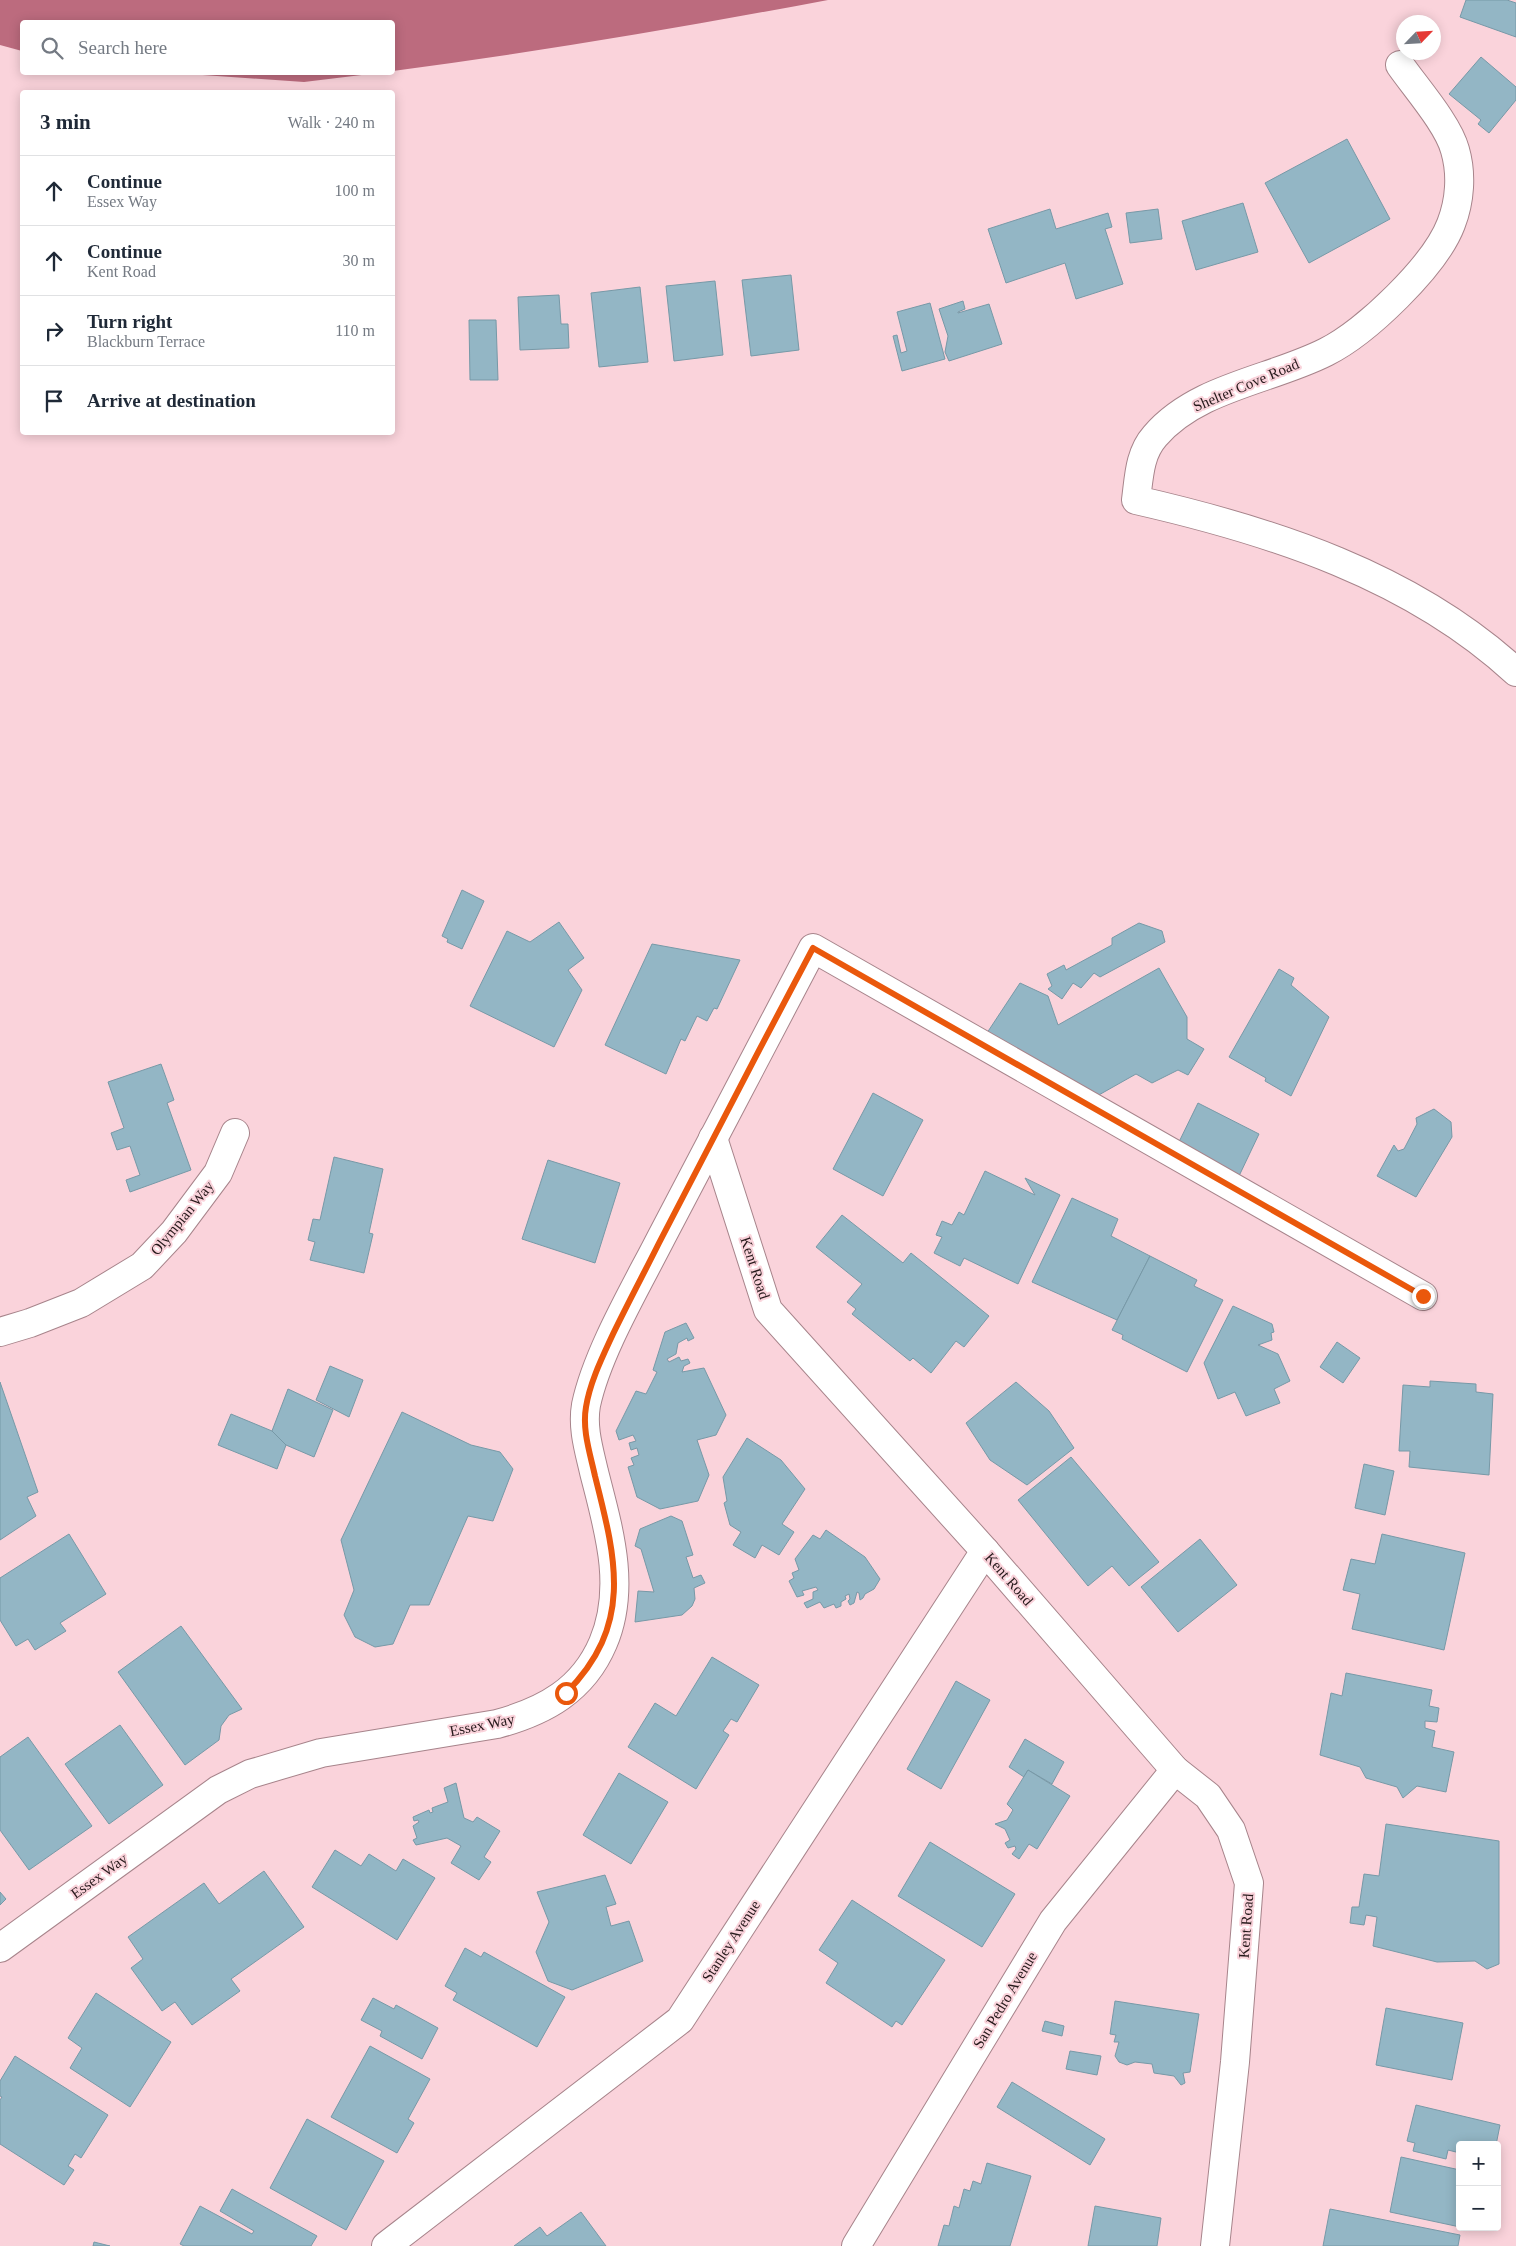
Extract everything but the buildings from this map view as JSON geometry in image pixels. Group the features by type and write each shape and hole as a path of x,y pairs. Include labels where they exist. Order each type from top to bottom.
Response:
{"street":[{"name":"Shelter Cove Road","path":"1400,66 1443,125 1455,148 1460,169 1459,195 1451,224 1440,246 1404,289 1356,334 1326,352 1204,400 1176,418 1154,437 1142,458 1136,500 1214,519 1318,554 1363,573 1408,594 1458,625 1498,655 1516,672"},
{"path":"713,1138 813,948 1423,1296"},
{"name":"Olympian Way","path":"0,1332 30,1323 81,1303 142,1266 174,1232 218,1173 235,1133"},
{"name":"Kent Road","path":"713,1138 768,1310 985,1551 1175,1770 1208,1796 1231,1830 1249,1883 1235,2062 1215,2246"},
{"name":"Essex Way","path":"0,1948 218,1790 250,1774 321,1753 497,1724 522,1717 566,1693 580,1680 603,1642 614,1598 615,1573 612,1550 584,1427 590,1390 628,1303 713,1138"},
{"name":"Stanley Avenue","path":"386,2246 680,2020 985,1551"},
{"name":"San Pedro Avenue","path":"856,2246 1053,1920 1175,1770"}],"shaded area":[{"path":"0,0 828,0 611,39 395,71 395,20 20,20 20,50 0,45"},
{"path":"203,75 362,75 304,82"}],"route":[{"path":"566,1693 580,1680 603,1642 614,1598 615,1573 612,1550 584,1427 590,1390 628,1303 813,948 1423,1296"}]}
